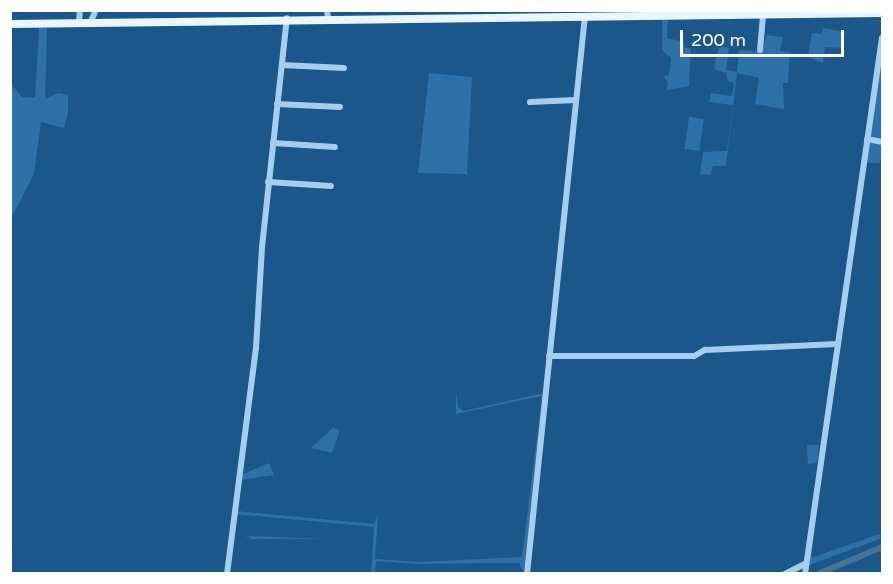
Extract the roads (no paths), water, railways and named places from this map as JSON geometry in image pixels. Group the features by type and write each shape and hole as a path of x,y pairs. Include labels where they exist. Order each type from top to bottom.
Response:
{"main road":[{"path":"10,24 287,18 328,14 526,13 585,16 681,12 882,13"}],"street":[{"path":"79,21 80,10"},
{"path":"90,21 96,10"},
{"path":"760,50 763,13"},
{"path":"527,573 585,16"},
{"path":"227,573 256,348 268,182 287,18"},
{"path":"805,572 882,38"},
{"path":"282,65 344,68"},
{"path":"530,102 576,100"},
{"path":"277,104 340,107"},
{"path":"867,139 882,142"},
{"path":"273,143 335,147"},
{"path":"268,182 331,186"},
{"path":"549,356 694,356 705,350 837,344"},
{"path":"785,573 806,563"}],"waterway":[{"path":"818,574 882,547"}]}
